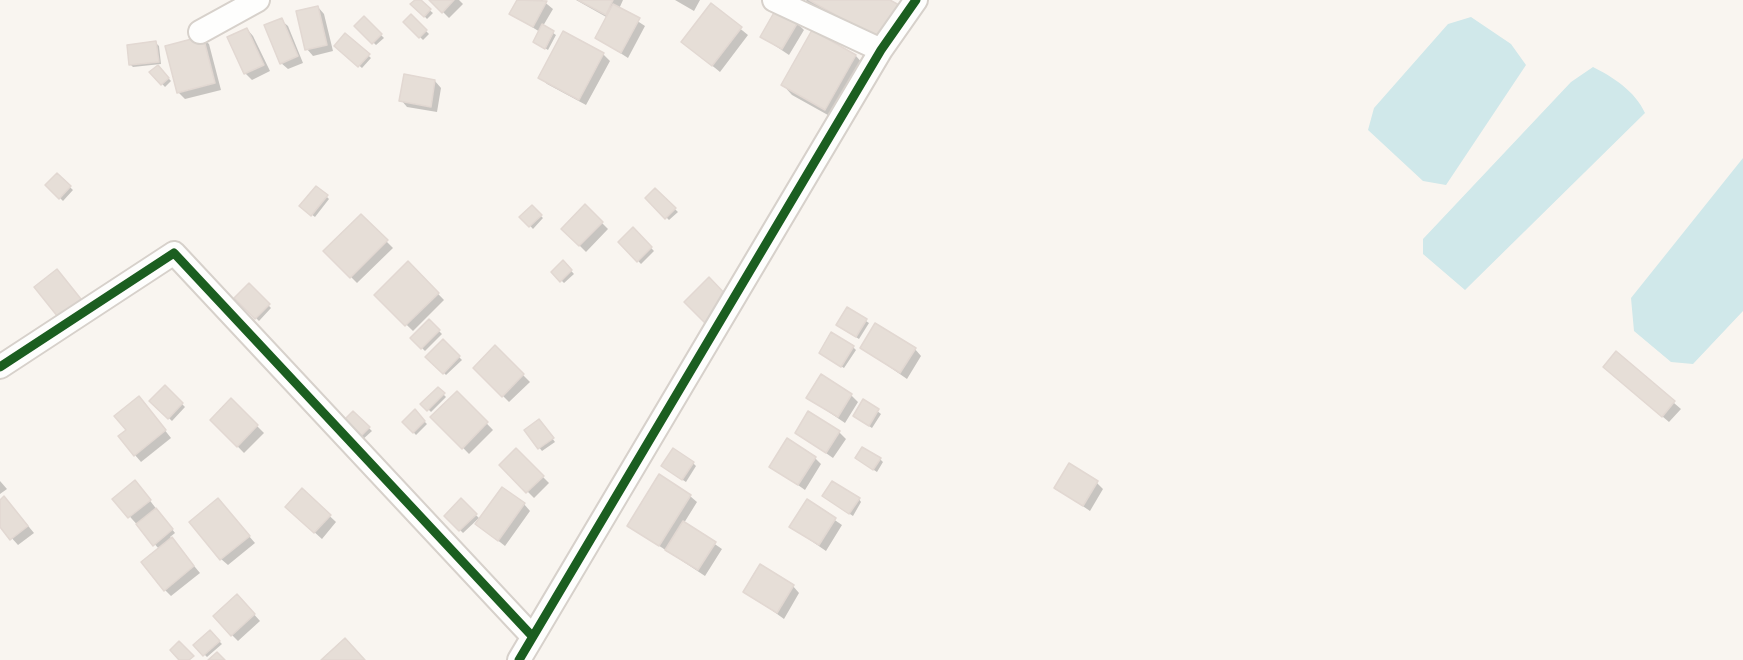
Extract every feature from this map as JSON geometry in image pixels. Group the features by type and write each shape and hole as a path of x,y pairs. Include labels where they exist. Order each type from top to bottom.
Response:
{"street":[{"path":"200,32 258,0"},
{"path":"774,0 881,50"},
{"path":"519,660 881,50 916,0"},
{"path":"0,367 174,253 532,636"}],"water":[{"path":"1471,17 1511,44 1526,65 1446,185 1423,181 1368,130 1374,108 1448,24"},
{"path":"1593,67 1623,85 1645,113 1465,290 1423,254 1423,239 1571,82"},
{"path":"1743,158 1743,311 1693,364 1671,362 1634,331 1631,298"}],"building":[{"path":"415,0 421,0 431,9 424,17 410,4"},
{"path":"429,0 454,0 442,13"},
{"path":"517,0 547,1 533,27 509,14"},
{"path":"578,0 613,0 606,15"},
{"path":"809,0 890,0 899,5 880,40"},
{"path":"711,3 742,27 712,66 681,42"},
{"path":"613,4 640,18 621,53 595,38"},
{"path":"318,6 327,45 305,50 296,11"},
{"path":"776,9 798,22 782,49 760,37"},
{"path":"411,14 427,30 419,38 403,22"},
{"path":"364,16 382,34 372,44 354,26"},
{"path":"282,18 298,56 280,64 264,25"},
{"path":"542,24 554,31 545,49 533,42"},
{"path":"247,28 264,65 244,74 227,37"},
{"path":"812,30 856,55 825,110 781,85"},
{"path":"563,31 604,53 579,100 538,78"},
{"path":"345,33 370,54 358,67 334,46"},
{"path":"203,36 215,83 177,93 165,46"},
{"path":"156,41 159,62 129,65 127,45"},
{"path":"158,65 169,78 161,85 149,72"},
{"path":"404,74 435,80 431,107 399,101"},
{"path":"57,173 71,186 59,199 45,185"},
{"path":"316,186 328,195 311,216 299,206"},
{"path":"655,188 676,208 665,219 645,198"},
{"path":"585,204 603,222 579,246 561,229"},
{"path":"532,205 542,215 529,227 519,217"},
{"path":"361,214 388,240 350,278 323,251"},
{"path":"633,227 652,247 637,262 618,242"},
{"path":"563,260 572,270 560,282 551,272"},
{"path":"408,261 439,293 405,326 374,295"},
{"path":"57,269 81,299 58,317 34,287"},
{"path":"709,277 730,299 705,323 684,302"},
{"path":"249,283 270,304 255,319 234,298"},
{"path":"847,307 867,319 856,337 836,325"},
{"path":"429,319 440,330 421,349 410,338"},
{"path":"875,323 916,348 900,373 860,348"},
{"path":"831,332 854,346 841,367 819,353"},
{"path":"443,339 460,356 443,374 425,357"},
{"path":"495,345 524,374 502,397 473,368"},
{"path":"1616,351 1675,401 1662,417 1603,367"},
{"path":"821,374 852,394 838,417 806,398"},
{"path":"165,385 183,403 168,419 149,401"},
{"path":"438,387 445,393 427,411 420,404"},
{"path":"457,391 488,422 462,449 430,417"},
{"path":"139,396 166,430 134,456 118,436 126,430 114,416"},
{"path":"231,398 258,425 237,447 210,420"},
{"path":"863,399 879,409 869,426 853,416"},
{"path":"415,409 425,421 413,433 402,422"},
{"path":"353,411 370,427 357,440 341,423"},
{"path":"808,411 840,431 826,453 795,433"},
{"path":"539,419 554,438 538,449 524,430"},
{"path":"787,438 816,457 798,485 769,467"},
{"path":"862,447 881,458 873,470 855,458"},
{"path":"516,448 544,476 526,493 499,465"},
{"path":"673,448 694,462 682,480 661,466"},
{"path":"1069,463 1098,481 1083,506 1054,488"},
{"path":"659,474 691,495 659,546 627,526"},
{"path":"135,480 151,500 128,518 112,499"},
{"path":"832,481 860,498 849,514 822,496"},
{"path":"502,487 525,503 498,541 475,524"},
{"path":"302,488 331,515 314,533 285,507"},
{"path":"4,496 28,526 10,540 0,527 0,500"},
{"path":"218,498 250,536 220,560 189,522"},
{"path":"461,498 477,514 459,531 444,516"},
{"path":"807,499 836,518 819,545 789,527"},
{"path":"156,508 173,529 153,546 136,524"},
{"path":"683,521 716,542 698,570 665,550"},
{"path":"172,537 194,566 164,591 141,562"},
{"path":"760,564 794,585 777,613 743,592"},
{"path":"237,594 255,614 231,636 213,616"},
{"path":"210,630 220,641 203,656 193,645"},
{"path":"345,638 365,660 321,660"},
{"path":"179,641 194,656 189,660 179,660 170,650"},
{"path":"217,652 225,660 208,660"}],"cycle path":[{"path":"519,660 881,50 916,0"},
{"path":"0,367 174,253 532,636"}]}
